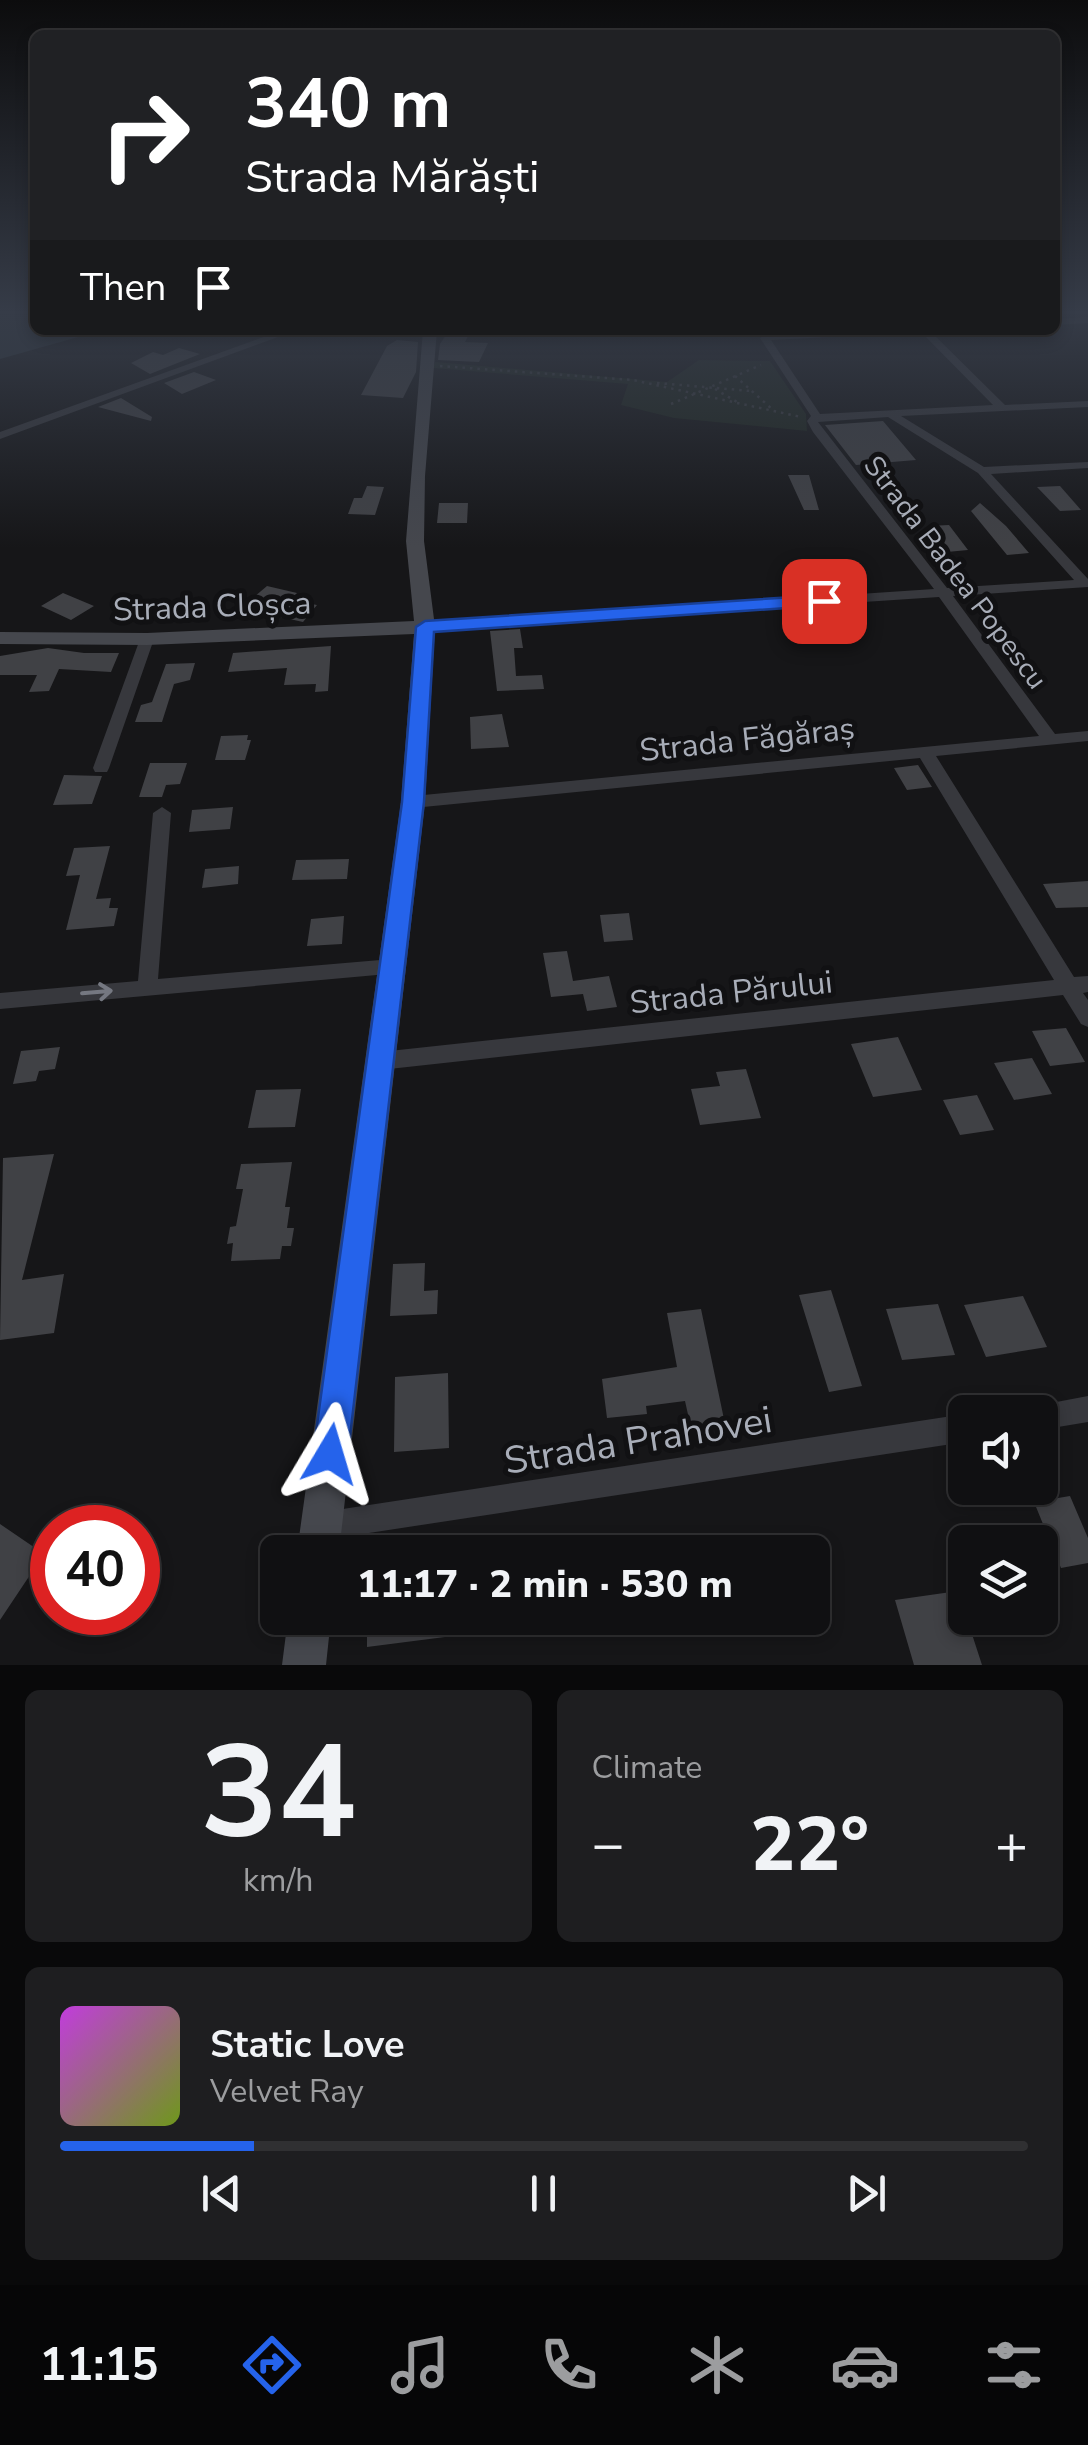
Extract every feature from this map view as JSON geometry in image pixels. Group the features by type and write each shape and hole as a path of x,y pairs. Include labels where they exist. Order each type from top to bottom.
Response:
{"street":[{"path":"0,436 119,393"},
{"path":"321,1535 413,802 425,627 414,541 424,393"},
{"name":"Strada Badea Popescu","path":"798,393 1051,740"},
{"path":"987,393 1003,409"},
{"path":"814,419 1088,404"},
{"name":"Strada Badea Popescu","path":"891,414 982,472 1086,583"},
{"path":"982,472 1088,465"},
{"path":"425,627 1086,583"},
{"name":"Strada Cloșca","path":"0,638 147,639 425,627"},
{"path":"102,768 147,639"},
{"name":"Strada Făgăraș","path":"413,802 1088,736"},
{"path":"925,752 1078,985 1088,1018"},
{"path":"146,988 162,813"},
{"path":"0,1001 392,967"},
{"name":"Strada Părului","path":"380,1061 1078,985"},
{"path":"1058,1413 1088,1409"},
{"name":"Strada Prahovei","path":"343,1535 948,1431"},
{"path":"304,1665 308,1635"}],"path":[{"path":"690,393 814,419"},
{"path":"721,393 739,404"},
{"path":"755,393 775,412"},
{"path":"671,404 696,394"}],"shaded area":[{"path":"625,393 792,393 806,414 807,431 674,418 621,405"}],"building":[{"path":"362,393 406,393 403,398"},
{"path":"121,398 152,417 151,421 98,407"},
{"path":"883,421 916,460 856,465 825,425"},
{"path":"788,475 809,475 819,510 804,510"},
{"path":"367,486 384,487 375,515 348,514 354,498 362,498"},
{"path":"1060,486 1081,510 1060,511 1037,487"},
{"path":"439,503 468,503 467,523 437,523"},
{"path":"980,503 1029,553 1007,555 971,511"},
{"path":"949,525 968,550 947,552 928,526"},
{"path":"267,586 297,593 290,600 317,605 303,622 241,608"},
{"path":"63,593 94,606 71,620 41,606"},
{"path":"520,629 523,648 514,648 516,676 542,675 544,689 497,691 490,631"},
{"path":"331,646 328,691 315,692 316,684 284,685 287,668 228,672 233,653"},
{"path":"48,648 119,653 111,672 59,669 49,691 29,692 37,675 0,675 0,656"},
{"path":"195,663 190,680 174,684 162,722 135,722 141,705 152,702 166,664"},
{"path":"502,714 509,747 471,749 470,717"},
{"path":"248,735 247,740 251,740 245,760 215,760 221,736"},
{"path":"150,763 187,763 180,784 166,785 162,797 139,797"},
{"path":"918,765 932,787 907,790 894,768"},
{"path":"64,775 102,776 92,804 53,805"},
{"path":"233,807 230,829 189,832 192,810"},
{"path":"110,846 96,899 111,898 109,908 118,908 114,926 66,930 80,875 66,876 74,848"},
{"path":"349,859 347,879 292,880 296,860"},
{"path":"239,866 238,884 202,888 205,869"},
{"path":"1088,881 1088,907 1056,908 1043,884"},
{"path":"629,913 633,940 604,942 600,915"},
{"path":"344,916 342,944 307,946 311,919"},
{"path":"567,951 573,981 609,976 617,1007 587,1011 583,994 551,997 543,953"},
{"path":"1066,1028 1085,1062 1050,1066 1032,1031"},
{"path":"898,1037 922,1090 873,1097 851,1044"},
{"path":"60,1047 55,1069 39,1071 36,1081 13,1084 21,1051"},
{"path":"1032,1058 1052,1094 1014,1100 994,1063"},
{"path":"746,1069 761,1118 700,1125 691,1089 720,1086 716,1072"},
{"path":"301,1089 295,1127 248,1128 256,1090"},
{"path":"977,1095 994,1130 960,1135 943,1100"},
{"path":"54,1154 22,1280 64,1274 54,1333 0,1340 3,1158"},
{"path":"292,1162 285,1207 290,1207 287,1228 294,1228 291,1246 282,1246 280,1259 231,1261 233,1243 227,1244 230,1227 236,1226 243,1189 236,1189 241,1164"},
{"path":"425,1263 424,1291 438,1290 437,1314 390,1316 393,1264"},
{"path":"831,1290 862,1386 829,1392 799,1295"},
{"path":"1023,1296 1047,1347 986,1357 964,1305"},
{"path":"938,1304 955,1355 902,1360 886,1309"},
{"path":"701,1309 725,1424 691,1428 685,1401 646,1406 647,1414 607,1418 602,1379 677,1367 667,1313"},
{"path":"448,1373 449,1448 394,1452 395,1377"},
{"path":"1070,1496 1088,1538 1088,1563 1061,1568 1058,1525 1043,1525 1035,1505 1058,1505 1058,1498"},
{"path":"0,1524 30,1544 30,1575 0,1620"},
{"path":"948,1592 948,1635 972,1635 982,1665 914,1665 895,1600"},
{"path":"367,1635 445,1635 445,1637 367,1647"}],"route":[{"path":"330,1454 413,802 425,627 824,601"}]}
